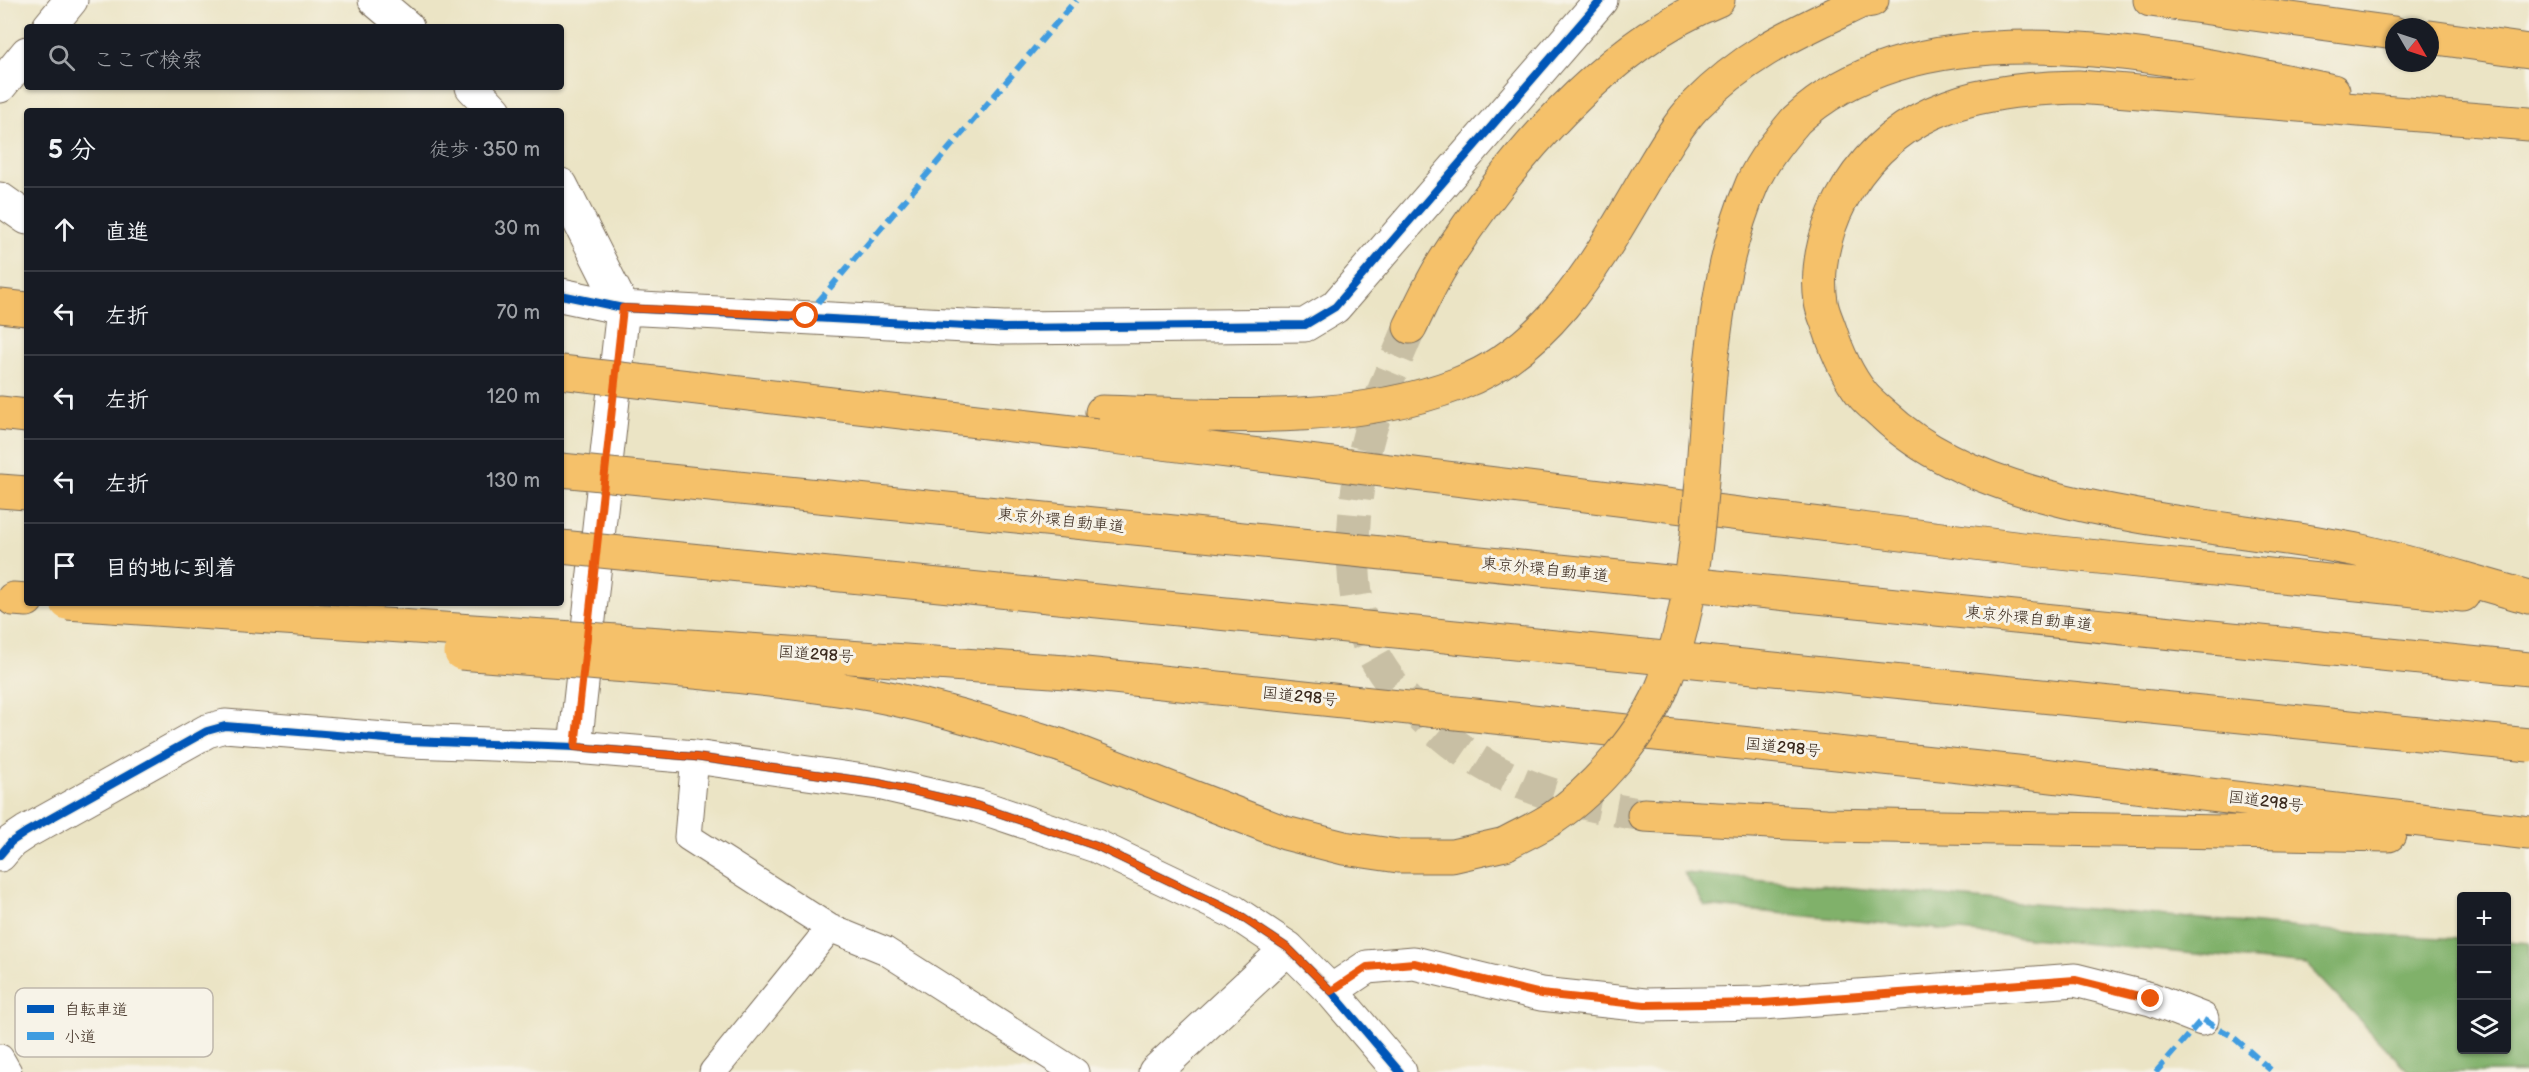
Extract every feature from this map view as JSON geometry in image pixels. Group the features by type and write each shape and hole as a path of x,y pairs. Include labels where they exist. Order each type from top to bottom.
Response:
{"highway":[{"path":"1410,327 1443,263 1488,200 1544,133 1588,87 1647,40 1718,0"},
{"path":"1099,424 1299,414 1360,408 1458,384 1497,364 1531,338 1565,304 1595,265 1663,151 1694,107 1743,62 1772,44 1860,2 1872,0"},
{"path":"2150,0 2385,32"},
{"path":"105,606 238,634 718,674 852,692 956,714 1062,746 1286,833 1344,848 1398,856 1452,856 1505,844 1554,818 1599,778 1638,731 1664,683 1681,625 1693,556 1720,286 1735,229 1753,182 1779,141 1810,104 1850,72 1893,52 1936,40 1988,35 2041,35 2137,49 2463,120"},
{"path":"2439,39 2529,51"},
{"path":"2529,124 2078,87 2027,88 1985,94 1953,104 1901,130 1861,167 1835,208 1821,255 1821,302 1836,350 1862,395 1899,430 1941,456 1994,480 2067,503 2361,551 2529,597"},
{"path":"0,306 24,309"},
{"path":"564,372 1099,424 2031,550 2529,602"},
{"path":"0,413 24,416"},
{"name":"東京外環自動車道","path":"564,470 2529,669"},
{"path":"0,491 24,494"},
{"path":"564,547 2529,745"},
{"name":"国道298号","path":"114,606 1066,672 2017,772 2529,835"},
{"path":"1644,815 1849,826 2529,835"}],"street":[{"path":"51,24 71,0"},
{"path":"375,0 403,24"},
{"path":"564,296 623,308 1004,328 1305,326 1335,307 1601,0"},
{"path":"0,86 24,57"},
{"path":"475,90 492,108"},
{"path":"564,191 623,308 575,747"},
{"path":"0,199 24,216"},
{"path":"0,855 11,842 26,832 207,731 225,726 410,741 575,747 695,757 878,783 978,806 1096,846 1234,912 1288,948 1331,991 1400,1072"},
{"path":"1155,1072 1288,948"},
{"path":"1331,991 1367,967 1414,963 1541,994 1645,1005 1763,1003 2075,980 2151,999 2202,1019"}],"lane":[{"path":"695,757 688,837 830,928 884,950 1075,1072"},
{"path":"712,1072 830,928"},
{"path":"0,1058 8,1072"}],"green space":[{"path":"1684,873 2381,935 2457,939 2457,1054 2511,1054 2511,941 2529,943 2529,1072 2409,1072 2307,965 1705,906"}],"tunnel":[{"path":"1410,327 1375,415 1361,470 1354,519 1356,595 1361,620 1372,652 1387,677 1412,706 1463,751 1490,768 1547,793 1578,802 1644,815"}],"marked path":[{"path":"806,316 1076,0"},
{"path":"2156,1072 2202,1019 2232,1036 2273,1072"}],"cycle path":[{"path":"564,296 623,308 1004,328 1305,325 1335,307 1601,0"},
{"path":"0,855 11,842 26,832 207,731 225,726 410,741 575,747 695,757 878,783 978,806 1096,846 1234,912 1288,948 1331,991 1400,1072"}],"route":[{"path":"806,316 623,308 575,747 695,757 878,783 978,806 1096,846 1234,912 1288,948 1331,991 1367,967 1414,963 1541,994 1645,1005 1763,1003 2075,980 2151,999"}]}
